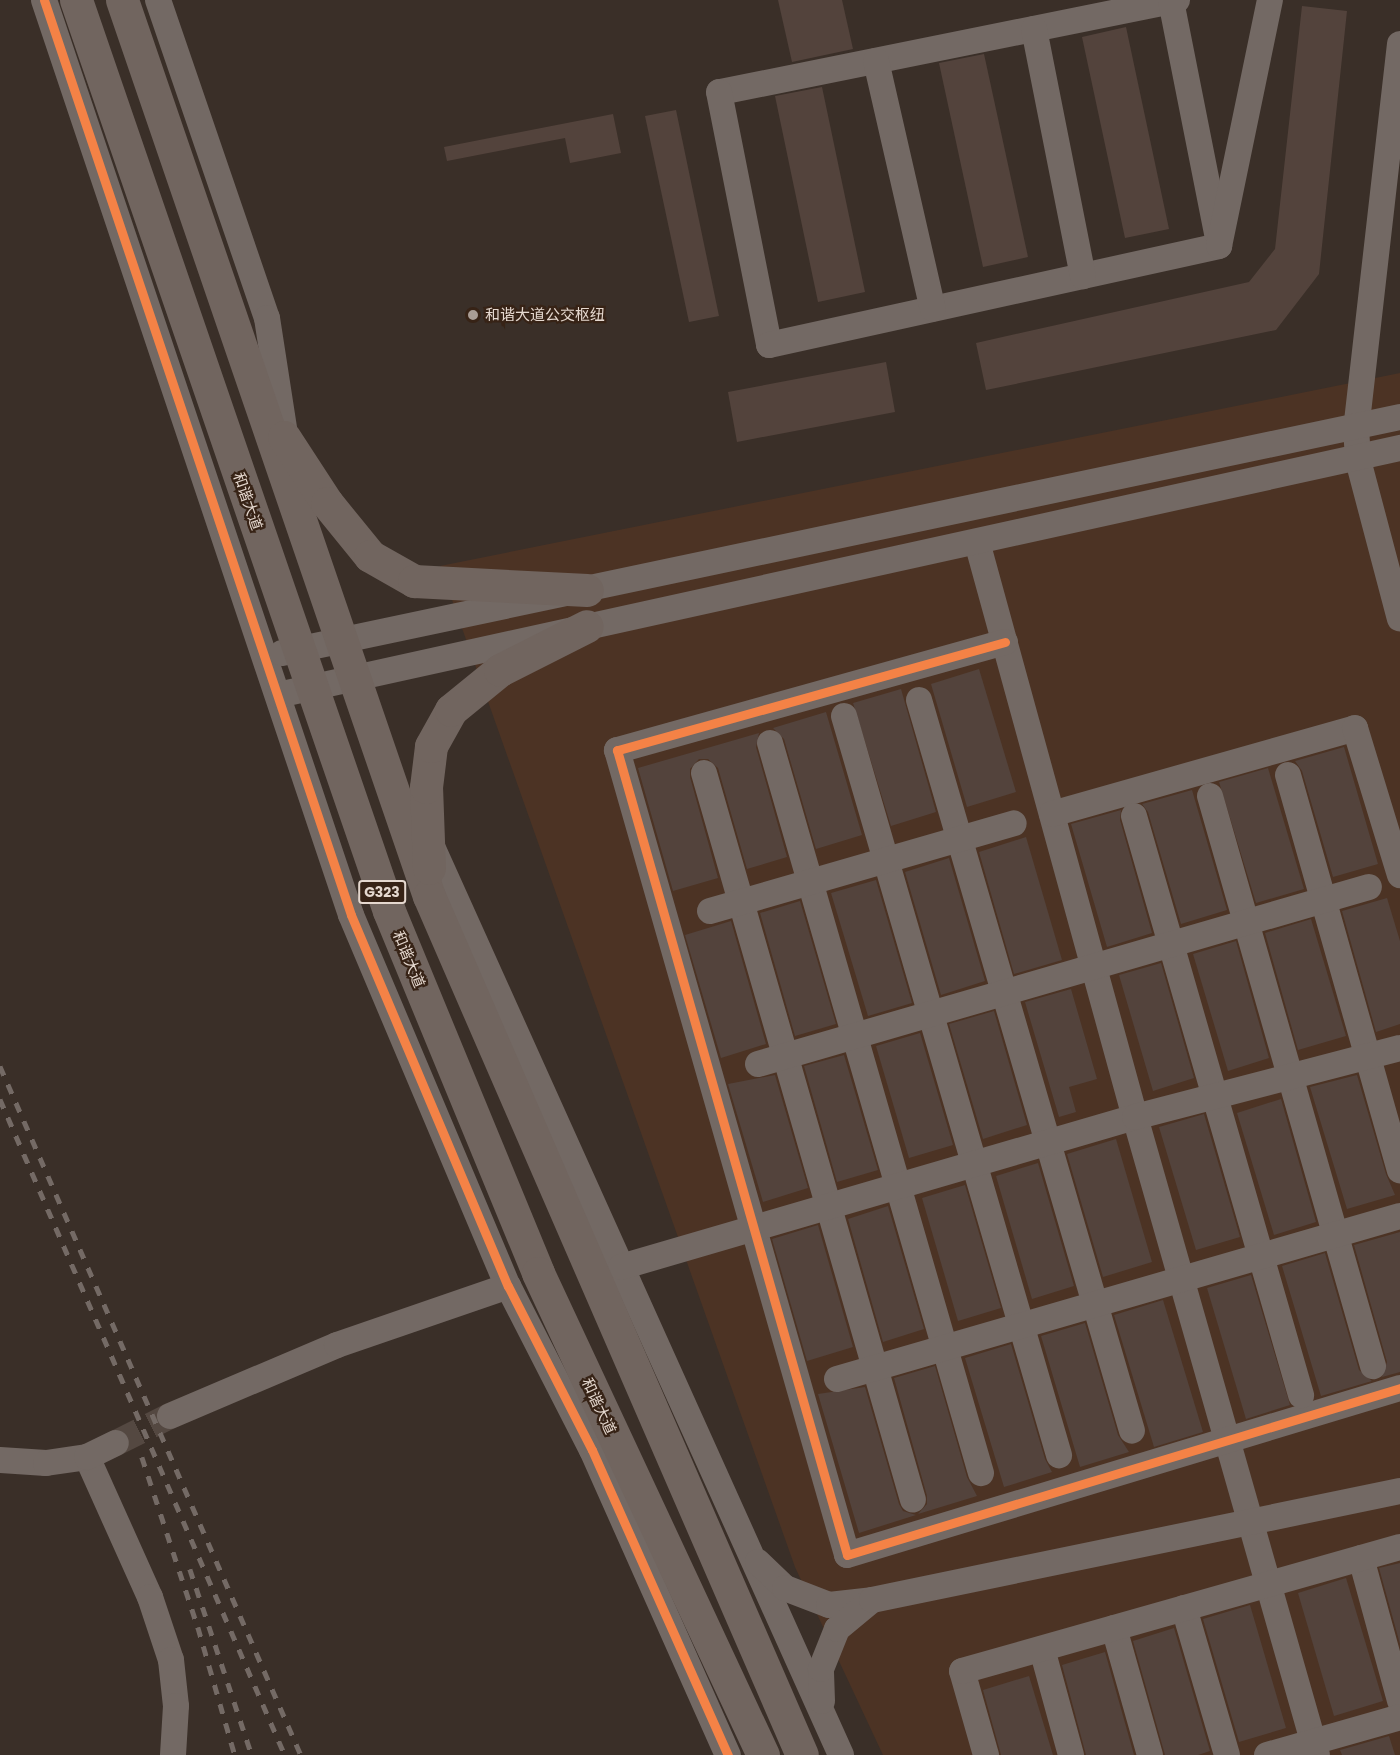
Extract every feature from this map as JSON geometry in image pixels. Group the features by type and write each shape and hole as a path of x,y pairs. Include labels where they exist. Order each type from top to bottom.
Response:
{"highway":[{"name":"和谐大道","path":"76,0 389,911 538,1273 763,1755"},
{"name":"G323","path":"122,0 352,677 429,896 802,1755"},
{"path":"258,397 327,503 370,556 414,581 587,590"},
{"path":"429,896 426,788 431,746 451,710 500,670 587,626"}],"street":[{"path":"44,0 351,915 508,1286 592,1450 728,1755"},
{"path":"158,0 267,318 285,438 340,641"},
{"path":"1219,246 1270,0"},
{"path":"1174,1 1219,246 769,345 719,92 1174,1"},
{"path":"1034,29 1083,276"},
{"path":"1400,44 1364,427 1366,457 1400,619"},
{"path":"876,60 933,309"},
{"path":"1364,427 1400,198"},
{"path":"265,656 1364,427 1400,417"},
{"path":"278,696 352,677 1400,448"},
{"path":"1366,457 1400,555"},
{"path":"977,542 1135,1117 1316,1749"},
{"path":"1005,642 617,750 847,1555 1400,1388"},
{"path":"352,677 428,837 746,1550 823,1711 841,1755"},
{"path":"919,700 1132,1431"},
{"path":"844,716 1059,1455"},
{"path":"1052,814 1355,728 1400,875"},
{"path":"770,743 981,1473"},
{"path":"704,773 914,1500"},
{"path":"1288,776 1400,1170"},
{"path":"1210,796 1373,1366"},
{"path":"1134,816 1300,1395"},
{"path":"710,911 1014,823"},
{"path":"758,1064 1369,887"},
{"path":"621,1267 1135,1117 1400,1048"},
{"path":"837,1379 1400,1216"},
{"path":"170,1416 337,1345 508,1286"},
{"path":"0,1460 46,1463 87,1456 116,1443"},
{"path":"87,1456 150,1597 171,1660 176,1706 172,1755"},
{"path":"746,1550 785,1588 829,1605 872,1600 1250,1524 1400,1491"},
{"path":"986,1755 962,1671 1400,1547"},
{"path":"1361,1558 1400,1701"},
{"path":"823,1711 821,1670 837,1629 872,1600"},
{"path":"1184,1608 1227,1755"},
{"path":"1114,1628 1150,1755"},
{"path":"1041,1649 1071,1755"},
{"path":"1267,1755 1316,1749 1400,1717"}],"shaded area":[{"path":"1400,373 1400,1755 883,1755 795,1567 440,566"}],"building":[{"path":"778,0 842,0 853,49 792,62"},
{"path":"1302,6 1347,11 1319,274 1276,330 986,390 976,343 1249,282 1275,249"},
{"path":"1126,27 1169,229 1125,238 1082,37"},
{"path":"984,54 1028,257 983,267 939,63"},
{"path":"822,87 865,292 818,302 775,96"},
{"path":"676,110 719,316 689,322 645,116"},
{"path":"613,114 621,153 570,163 565,138 447,161 444,147"},
{"path":"886,362 895,412 737,442 728,392"},
{"path":"979,669 1016,792 967,807 931,684"},
{"path":"901,689 936,812 891,826 853,703"},
{"path":"826,712 862,835 816,849 784,739 773,728"},
{"path":"759,733 756,747 787,857 747,869 718,768 708,759 699,759 690,769 690,777 718,878 673,891 638,768"},
{"path":"1344,747 1378,864 1333,877 1302,771 1295,761"},
{"path":"1268,768 1304,889 1256,903 1219,782"},
{"path":"1192,790 1227,910 1181,924 1148,812 1142,804"},
{"path":"1121,810 1120,820 1152,933 1107,947 1071,824"},
{"path":"1026,837 1062,960 1014,974 979,852"},
{"path":"949,858 985,981 941,995 905,872"},
{"path":"876,880 912,1003 868,1016 831,893"},
{"path":"1387,898 1400,941 1400,1024 1376,1032 1342,911"},
{"path":"800,901 836,1024 795,1036 760,913"},
{"path":"1311,919 1346,1036 1298,1050 1265,933"},
{"path":"731,921 766,1044 721,1058 685,935"},
{"path":"1236,941 1269,1058 1228,1071 1193,954"},
{"path":"1161,963 1194,1078 1153,1091 1119,975"},
{"path":"1071,989 1097,1079 1069,1087 1076,1112 1059,1117 1025,1002"},
{"path":"994,1011 1027,1125 983,1139 949,1024"},
{"path":"920,1033 953,1145 909,1158 876,1046"},
{"path":"844,1055 878,1170 837,1182 804,1066"},
{"path":"775,1075 808,1188 763,1202 728,1084"},
{"path":"1357,1075 1386,1174 1395,1195 1347,1209 1310,1087"},
{"path":"1281,1099 1316,1222 1274,1235 1237,1113"},
{"path":"1204,1114 1240,1237 1196,1250 1159,1127"},
{"path":"1116,1139 1152,1262 1103,1277 1067,1154"},
{"path":"1038,1163 1074,1286 1032,1299 996,1176"},
{"path":"965,1185 1001,1308 958,1321 922,1198"},
{"path":"888,1206 924,1329 883,1342 848,1219"},
{"path":"818,1225 853,1347 807,1361 772,1239"},
{"path":"1400,1232 1400,1372 1382,1377 1387,1362 1354,1245"},
{"path":"1325,1253 1359,1370 1372,1381 1321,1396 1282,1266"},
{"path":"1251,1275 1290,1405 1246,1419 1207,1288"},
{"path":"1163,1300 1203,1432 1154,1447 1114,1315"},
{"path":"1085,1323 1118,1435 1129,1452 1080,1467 1041,1336"},
{"path":"1011,1344 1045,1459 1052,1472 1004,1487 965,1358"},
{"path":"935,1366 967,1477 977,1496 918,1514 927,1504 927,1496 894,1378"},
{"path":"865,1387 899,1504 903,1511 916,1515 859,1533 818,1394"},
{"path":"1400,1563 1400,1644 1379,1568"},
{"path":"1346,1578 1383,1701 1334,1716 1298,1593"},
{"path":"1250,1605 1286,1728 1239,1742 1203,1619"},
{"path":"1174,1628 1210,1751 1198,1755 1165,1755 1133,1641"},
{"path":"1105,1652 1134,1755 1086,1755 1062,1665"},
{"path":"1029,1676 1053,1755 1001,1755 983,1690"},
{"path":"1389,1736 1395,1755 1342,1755 1340,1750"}],"tunnel":[{"path":"116,1443 170,1416"}],"railway":[{"path":"0,1066 301,1755"},
{"path":"0,1099 285,1755"},
{"path":"142,1457 198,1627 235,1755"},
{"path":"190,1569 252,1755"}],"cycle path":[{"path":"44,0 351,915 508,1286 592,1450 728,1755"},
{"path":"1005,642 617,750 847,1555 1400,1388"}],"place":[{"name":"和谐大道公交枢纽","path":"473,315"}]}
